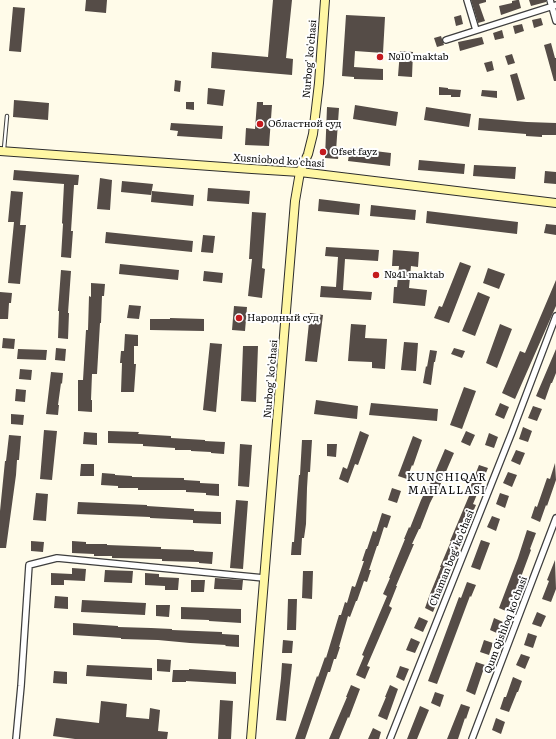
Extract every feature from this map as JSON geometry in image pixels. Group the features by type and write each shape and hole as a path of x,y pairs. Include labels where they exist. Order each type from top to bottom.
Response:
{"street":[{"name":"Nurbog' ko'chasi","path":"251,739 295,202 300,172 308,154 313,134 319,83 325,0"},
{"path":"467,0 476,30"},
{"path":"550,0 554,6 556,21"},
{"path":"446,40 554,6"},
{"name":"Xusniobod ko'chasi","path":"2,151 300,172 556,203"},
{"name":"Chaman bog' ko'chasi","path":"390,739 512,432 556,316"},
{"name":"Qum Qishloq ko'chasi","path":"472,739 556,518"},
{"path":"16,739 30,565 58,558 264,578"}],"lane":[{"path":"2,151 7,116"}],"building":[{"path":"86,0 107,0 106,13 85,11"},
{"path":"273,0 292,0 286,58 293,59 292,75 211,68 212,52 268,57"},
{"path":"471,0 486,0 486,2 479,4 485,21 478,23"},
{"path":"519,0 521,8 501,15 499,6"},
{"path":"529,0 546,0 546,2 531,6"},
{"path":"13,7 25,8 21,52 9,51"},
{"path":"346,15 385,17 383,53 355,51 354,67 383,69 383,80 354,79 354,77 342,76"},
{"path":"461,15 463,24 456,26 454,17"},
{"path":"541,18 543,25 534,28 532,20"},
{"path":"522,24 524,31 515,34 513,26"},
{"path":"502,30 504,38 495,40 493,33"},
{"path":"441,36 444,45 437,47 434,38"},
{"path":"482,37 484,44 460,51 458,42"},
{"path":"551,43 556,58 556,81 554,81 544,45"},
{"path":"400,51 413,52 412,77 398,76"},
{"path":"512,54 515,63 508,65 505,56"},
{"path":"492,61 494,70 487,72 484,63"},
{"path":"517,73 525,99 517,101 510,75"},
{"path":"175,80 181,81 180,92 174,91"},
{"path":"439,87 461,90 460,97 439,95"},
{"path":"208,88 225,90 223,106 207,104"},
{"path":"482,90 497,91 497,98 481,96"},
{"path":"14,100 49,103 48,120 13,117"},
{"path":"186,102 194,102 194,110 186,109"},
{"name":"Областной суд","path":"257,102 263,102 263,105 272,105 269,146 245,145 246,128 255,129"},
{"path":"355,105 398,112 396,126 353,119"},
{"path":"327,107 339,108 336,151 339,151 338,159 325,158"},
{"path":"426,107 471,114 469,127 424,120"},
{"path":"479,118 556,123 556,135 542,135 542,137 526,136 526,134 478,130"},
{"path":"171,123 223,126 222,139 177,136 178,131 170,130"},
{"path":"350,148 391,153 390,166 348,161"},
{"path":"419,160 465,164 464,174 418,170"},
{"path":"474,165 516,167 515,179 473,176"},
{"path":"14,170 79,175 78,185 74,185 71,258 61,257 64,184 13,180"},
{"path":"545,171 556,172 556,184 544,183"},
{"path":"100,178 112,180 110,210 97,209"},
{"path":"122,181 153,184 151,195 121,192"},
{"path":"208,188 250,191 249,204 207,201"},
{"path":"11,191 23,192 20,225 26,225 20,284 8,283 14,222 8,222"},
{"path":"152,191 194,195 193,206 151,202"},
{"path":"319,199 360,204 359,215 318,211"},
{"path":"371,205 416,210 415,220 370,216"},
{"path":"427,211 518,222 517,234 426,223"},
{"path":"252,212 266,213 262,268 265,269 262,298 248,296 252,259 249,259"},
{"path":"546,224 556,225 556,235 544,233"},
{"path":"106,232 193,241 192,252 105,243"},
{"path":"203,235 215,236 213,253 201,252"},
{"path":"326,247 379,250 378,261 345,259 343,290 372,292 371,300 320,297 321,286 336,287 338,257 325,256"},
{"path":"393,250 419,252 418,267 411,266 409,288 427,290 425,306 393,303 394,287 397,287 399,266 392,266"},
{"path":"460,262 471,266 449,323 434,318 439,306 442,307"},
{"path":"120,264 179,270 178,280 119,274"},
{"path":"488,268 505,274 499,289 483,283"},
{"path":"61,270 71,271 68,339 58,338"},
{"path":"204,271 223,273 222,283 203,281"},
{"path":"556,280 556,306 515,399 502,393 520,351 525,353"},
{"path":"91,283 105,284 104,296 102,296 97,374 92,374 92,412 78,411 78,380 83,380"},
{"path":"0,292 12,293 11,303 9,303 8,319 0,319"},
{"path":"478,292 490,297 475,336 462,331"},
{"path":"129,305 141,306 139,319 127,318"},
{"name":"Народный суд","path":"234,306 247,307 245,331 232,330"},
{"path":"310,313 323,315 317,362 305,361"},
{"path":"150,319 204,319 204,331 150,330"},
{"path":"351,324 366,325 365,338 387,339 385,369 372,368 372,362 348,361"},
{"path":"500,324 512,329 497,368 486,363"},
{"path":"125,334 138,335 138,346 134,346 134,364 136,364 134,392 121,392 122,363 120,363 121,351 124,351"},
{"path":"3,338 15,339 14,349 2,348"},
{"path":"404,342 418,343 416,371 401,370"},
{"path":"210,343 222,344 216,412 203,410"},
{"path":"243,346 258,346 256,402 241,401"},
{"path":"56,348 66,349 65,361 55,360"},
{"path":"454,348 465,351 462,358 451,354"},
{"path":"18,349 47,350 46,360 17,359"},
{"path":"556,349 556,373 545,400 536,396"},
{"path":"430,350 437,351 431,385 423,383"},
{"path":"20,369 32,370 31,380 19,379"},
{"path":"51,372 63,373 58,415 46,414"},
{"path":"464,387 476,391 462,429 450,425"},
{"path":"16,389 26,390 25,402 15,401"},
{"path":"316,400 358,406 357,419 314,414"},
{"path":"371,403 438,409 437,421 369,415"},
{"path":"500,403 509,407 504,419 495,415"},
{"path":"533,406 542,409 537,421 528,418"},
{"path":"11,414 24,415 23,425 11,424"},
{"path":"523,427 532,431 528,442 519,439"},
{"path":"44,430 57,431 52,480 40,479"},
{"path":"108,431 139,432 138,434 171,436 171,438 225,442 224,454 191,450 175,450 175,448 143,446 143,444 108,443"},
{"path":"360,431 369,435 358,465 355,464 348,483 339,479 343,467 347,469"},
{"path":"466,431 475,435 470,446 461,442"},
{"path":"84,432 97,433 97,445 83,444"},
{"path":"489,433 498,437 494,448 485,445"},
{"path":"9,435 21,436 19,460 17,460 6,548 0,548 0,511"},
{"path":"413,436 422,440 407,479 398,476"},
{"path":"302,440 312,440 310,472 308,472 306,524 304,538 302,538 301,555 291,555 292,542 294,542"},
{"path":"240,444 252,445 249,487 238,486"},
{"path":"327,444 337,444 336,457 327,456"},
{"path":"445,449 454,453 412,544 414,544 389,606 392,608 367,666 370,667 365,679 356,675 364,656 362,655 387,596 383,594 409,527 410,528 421,500 427,488 428,489"},
{"path":"516,450 525,453 520,465 511,461"},
{"path":"555,463 556,480 540,522 531,518 535,506 537,507 547,478 550,479"},
{"path":"81,464 94,464 94,476 80,476"},
{"path":"479,465 488,468 473,504 476,505 458,546 459,547 433,612 425,608 450,541 469,496 467,495"},
{"path":"508,472 517,475 512,487 503,483"},
{"path":"102,473 132,477 184,478 184,480 200,481 200,483 219,484 219,496 206,495 206,493 186,492 186,490 138,490 138,488 118,488 118,486 101,485"},
{"path":"392,488 401,491 397,503 388,500"},
{"path":"36,493 48,494 46,521 33,520"},
{"path":"500,493 509,496 505,508 496,504"},
{"path":"236,500 248,501 243,569 230,568"},
{"path":"78,502 147,505 194,509 194,511 221,512 221,524 193,523 193,520 150,517 77,514"},
{"path":"382,513 391,516 387,528 384,527 377,546 369,570 371,570 367,582 364,581 350,617 348,616 336,659 334,659 330,672 328,672 305,739 295,739 317,676 318,677 325,657 326,658 339,615 341,615 345,602 347,603 352,586 355,587 364,561 362,561 366,549 373,531 376,532"},
{"path":"492,516 500,519 496,531 487,527"},
{"path":"527,530 536,533 508,612 499,608"},
{"path":"481,540 490,543 480,570 471,567"},
{"path":"31,541 44,542 43,552 31,551"},
{"path":"72,541 86,542 86,544 161,547 161,549 213,552 212,564 199,562 162,561 162,559 112,558 112,556 94,556 94,554 72,553"},
{"path":"555,560 556,589 551,602 542,599 549,581 547,580"},
{"path":"72,568 86,569 85,581 64,580 64,585 51,585 51,573 72,574"},
{"path":"105,570 133,571 132,583 104,582"},
{"path":"303,571 313,571 312,599 302,598"},
{"path":"145,573 159,574 159,577 179,578 178,590 165,590 165,586 145,585"},
{"path":"215,578 243,580 242,590 214,589"},
{"path":"191,580 205,580 204,592 191,592"},
{"path":"467,582 476,585 471,597 470,596 437,684 428,681 459,597 461,598"},
{"path":"55,596 68,597 68,609 54,608"},
{"path":"288,599 297,599 296,630 287,630"},
{"path":"82,600 146,603 145,615 81,612"},
{"path":"156,605 170,605 169,617 156,616"},
{"path":"181,607 241,609 241,623 181,619"},
{"path":"537,612 546,616 541,627 532,624"},
{"path":"419,617 428,621 423,632 414,628"},
{"path":"494,618 503,622 499,634 490,630"},
{"path":"73,623 118,627 222,632 222,634 239,635 239,647 73,635"},
{"path":"528,633 537,636 533,648 524,645"},
{"path":"411,638 420,642 415,653 406,650"},
{"path":"283,640 293,641 292,653 282,653"},
{"path":"484,640 493,643 489,655 480,652"},
{"path":"521,654 530,657 525,669 516,665"},
{"path":"157,659 171,660 170,672 157,671"},
{"path":"476,662 485,665 475,695 466,691"},
{"path":"282,663 292,664 286,721 276,720"},
{"path":"87,665 152,668 152,680 86,676"},
{"path":"400,666 409,669 404,681 396,677"},
{"path":"189,669 236,672 236,684 186,681 172,682 173,670"},
{"path":"54,671 67,672 67,684 53,683"},
{"path":"513,677 522,681 509,712 500,709"},
{"path":"351,685 360,689 349,718 348,717 339,739 329,739 347,697"},
{"path":"390,685 398,689 387,720 378,716"},
{"path":"435,692 444,695 440,707 431,703"},
{"path":"220,700 233,701 231,739 218,739"},
{"path":"101,701 127,704 126,717 149,719 150,708 160,710 158,731 168,732 167,739 75,739 53,736 56,718 99,723"},
{"path":"461,704 470,707 458,739 447,739"},
{"path":"420,706 429,710 417,739 407,739"},
{"path":"496,718 505,722 501,734 492,730"},
{"path":"373,728 381,732 379,739 368,739"}],"place":[{"name":"№10 maktab","path":"380,57"},
{"name":"Областной суд","path":"260,124"},
{"name":"Ofset fayz","path":"323,152"},
{"name":"№41 maktab","path":"376,275"},
{"name":"Народный суд","path":"239,318"}],"district":[{"name":"KUNCHIQAR MAHALLASI","path":"447,484"}]}
